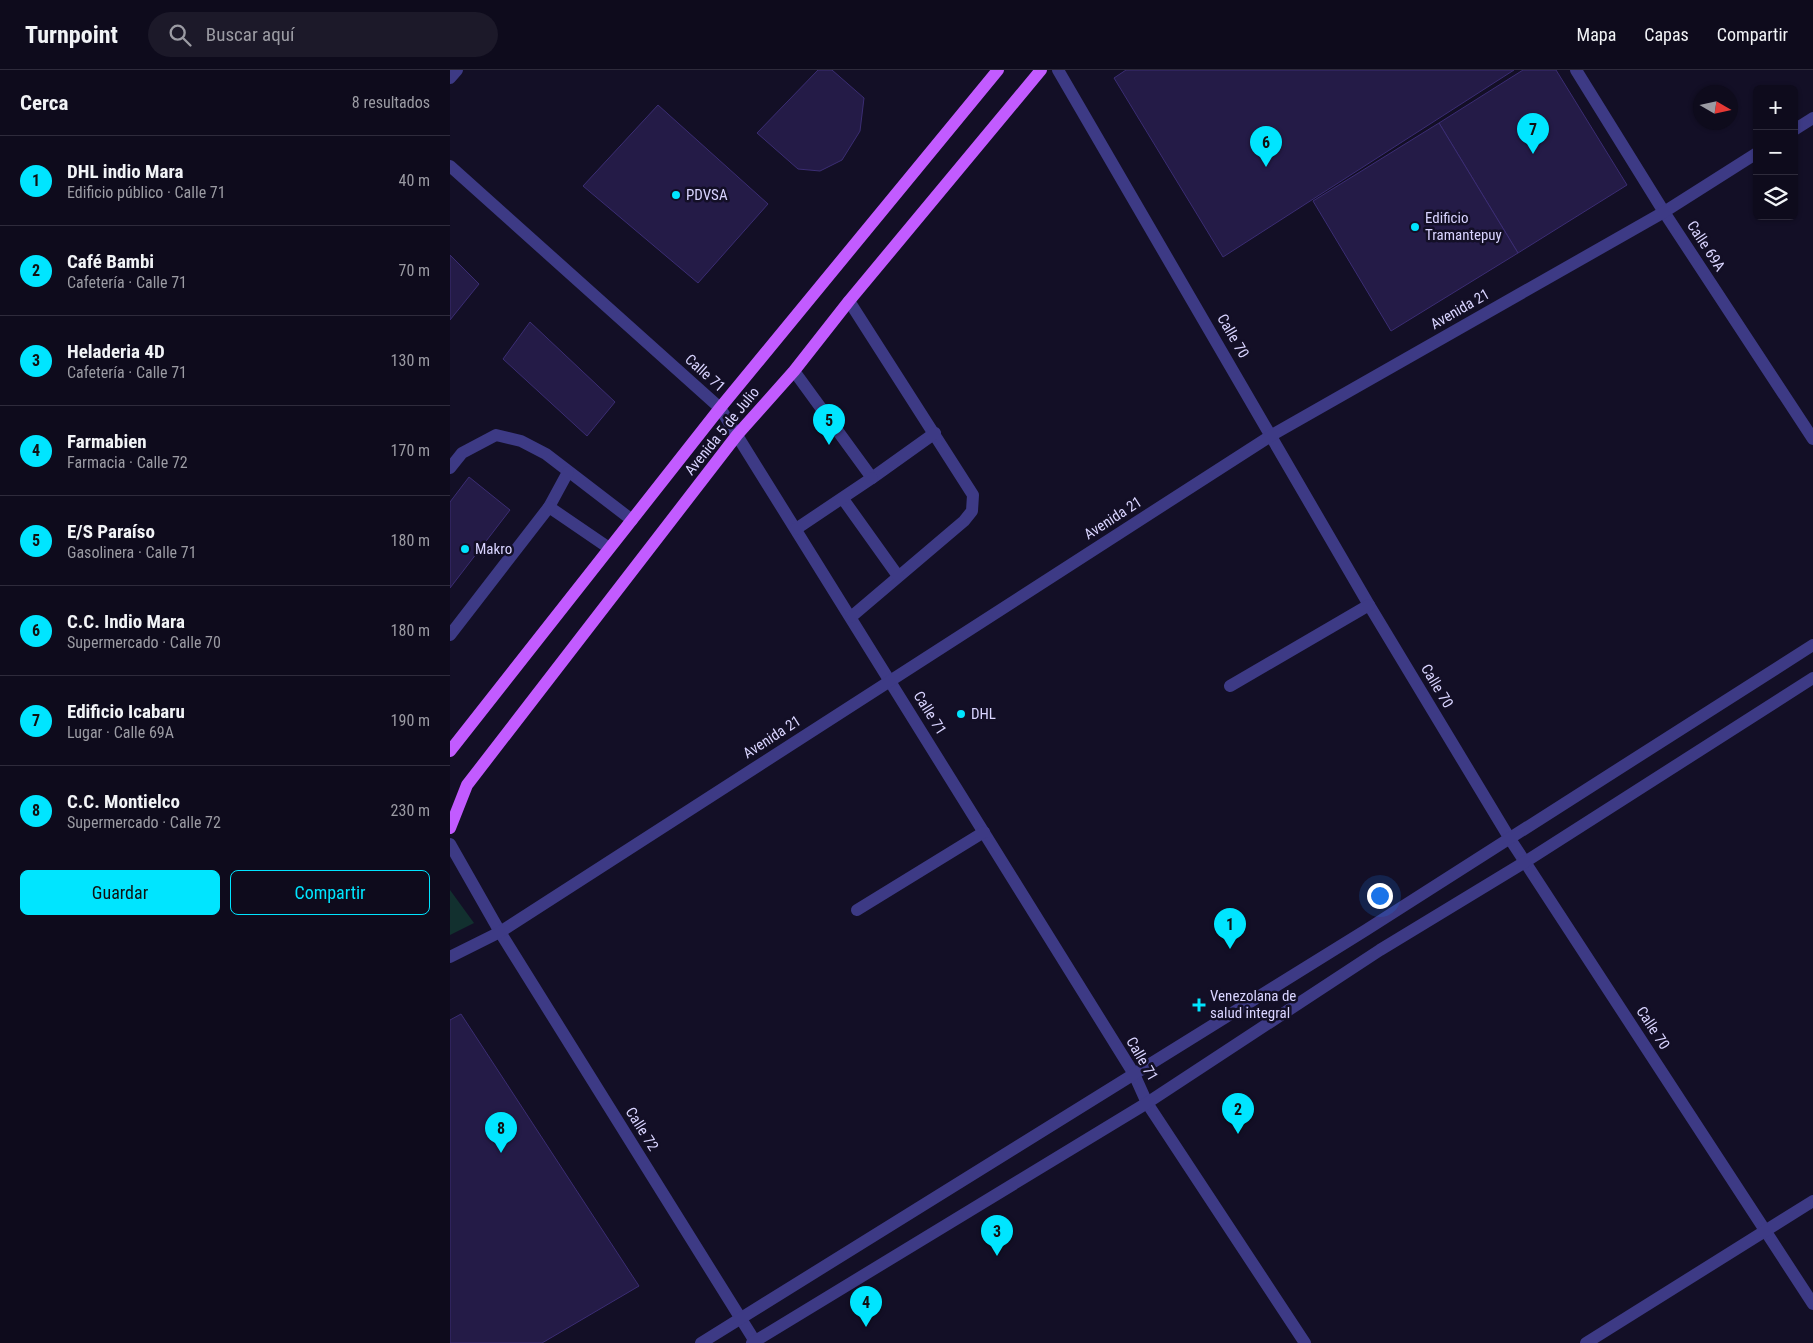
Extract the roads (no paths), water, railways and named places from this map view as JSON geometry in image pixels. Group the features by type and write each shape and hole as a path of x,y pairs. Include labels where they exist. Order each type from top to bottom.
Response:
{"main road":[{"name":"Avenida 5 de Julio","path":"450,751 720,408 998,70"},
{"name":"Avenida 5 de Julio","path":"450,828 467,785 737,435 794,371 849,301 1041,70"}],"street":[{"path":"450,78 457,70"},
{"name":"Calle 70","path":"1058,70 1272,435 1369,605 1510,839 1813,1304"},
{"name":"Calle 69A","path":"1576,70 1664,212 1813,439"},
{"path":"1798,127 1813,118"},
{"name":"Avenida 21","path":"450,957 500,932 1272,435 1664,212 1753,156"},
{"name":"Calle 71","path":"450,166 720,408 891,680 1134,1074 1148,1103 1305,1343"},
{"path":"849,301 973,494 972,511 964,521 851,617"},
{"path":"794,371 872,478"},
{"path":"796,529 843,499 935,433"},
{"path":"450,468 462,453 496,435 521,441 546,454 632,520"},
{"path":"450,635 550,507 568,472"},
{"path":"843,499 898,576"},
{"path":"550,507 610,548"},
{"path":"1230,686 1369,605"},
{"path":"701,1343 1510,839 1813,645"},
{"path":"754,1342 1148,1103 1380,950 1525,862 1813,678"},
{"path":"857,910 984,832"},
{"name":"Calle 72","path":"450,844 500,932 741,1317 754,1342"},
{"path":"1586,1343 1767,1232 1813,1201"}],"place":[{"name":"Edificio Icabaru","path":"1533,154"},
{"name":"C.C. Indio Mara","path":"1266,167"},
{"name":"PDVSA","path":"676,195"},
{"name":"Edificio Tramantepuy","path":"1415,227"},
{"name":"E/S Paraíso","path":"829,445"},
{"name":"Makro","path":"465,549"},
{"name":"DHL","path":"961,714"},
{"name":"DHL indio Mara","path":"1230,949"},
{"name":"Venezolana de salud integral","path":"1199,1005"},
{"name":"Café Bambi","path":"1238,1134"},
{"name":"C.C. Montielco","path":"501,1153"},
{"name":"Heladeria 4D","path":"997,1256"},
{"name":"Farmabien","path":"866,1327"}]}
